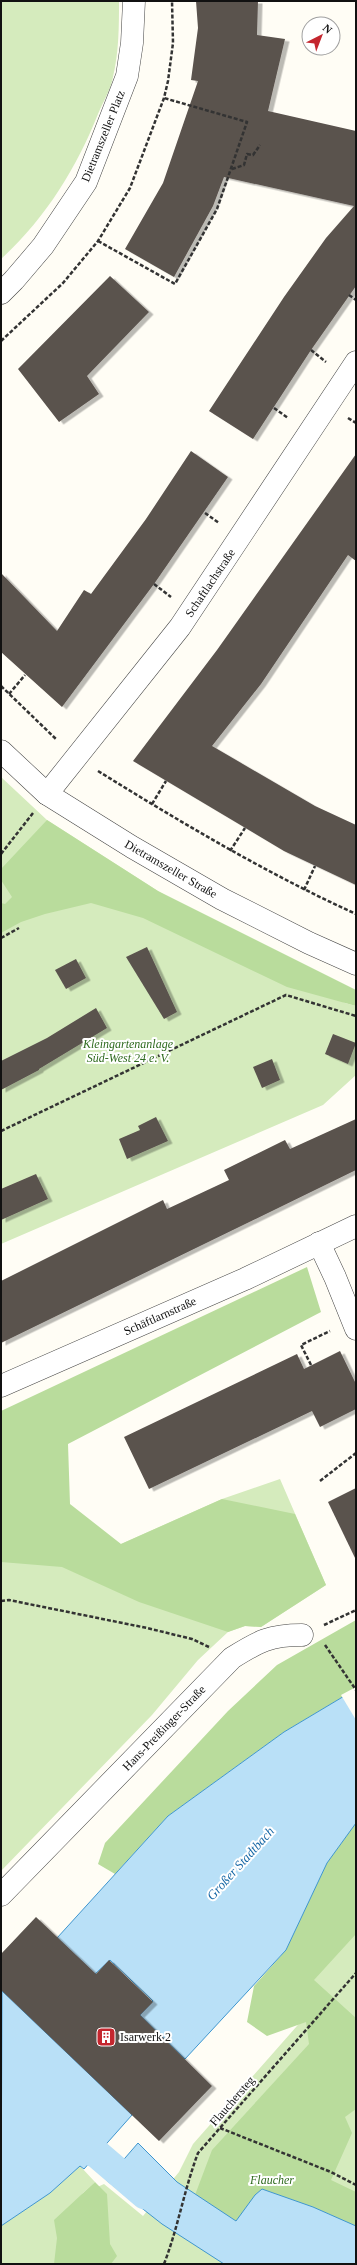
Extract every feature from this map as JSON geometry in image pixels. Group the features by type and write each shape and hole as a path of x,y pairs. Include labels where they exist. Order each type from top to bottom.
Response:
{"street":[{"name":"Dietramszeller Platz","path":"1,293 43,246 86,182 127,76 132,43 134,1"},
{"name":"Schaftlachstraße","path":"47,794 180,627 356,362"},
{"name":"Dietramszeller Straße","path":"1,751 47,794 132,847 222,900 309,943 356,964"},
{"name":"Schäftlarnstraße","path":"1,1386 245,1279 356,1226"},
{"path":"319,1243 354,1324"},
{"name":"Hans-Preißinger-Straße","path":"1,1895 232,1658 257,1642 279,1635 302,1635"}],"path":[{"path":"98,240 175,284 217,209 247,122 164,98"},
{"path":"231,170 244,165 247,154 253,155 260,145"},
{"path":"349,295 356,300"},
{"path":"9,694 25,675"},
{"path":"1,686 76,757 230,851 304,890 356,914"},
{"path":"152,804 166,781"},
{"path":"1,854 47,794"},
{"path":"230,851 245,828"},
{"path":"304,890 315,866"},
{"path":"1,938 19,928"},
{"path":"1,1131 286,995 356,1016"},
{"path":"311,1365 301,1345 354,1324"},
{"path":"320,1481 356,1453"},
{"path":"1,1601 147,1628 192,1639 232,1658"},
{"path":"302,1635 356,1610"},
{"path":"302,1635 326,1645 356,1690"},
{"name":"Flauchersteg","path":"164,2264 173,2240 187,2182 198,2153 356,1974"},
{"path":"220,2128 331,2172 356,2185"}],"green space":[{"path":"1,1 119,1 119,29 118,49 112,82 80,154 58,192 45,210 17,244 1,259"},
{"name":"Kleingartenanlage Süd-West 24 e. V.","path":"1,777 47,820 158,891 345,1003 356,1006 356,1075 323,1105 1,1244"},
{"path":"47,820 158,891 356,990 356,1006 287,987 143,918 91,903 45,914 21,922 1,933 1,903 5,904 12,897 1,880 1,869"},
{"path":"307,1267 321,1312 68,1444 70,1504 121,1544 222,1499 295,1514 326,1585 261,1627 245,1626 228,1632 139,1602 62,1567 1,1562 1,1411"},
{"path":"280,1479 326,1585 261,1627 245,1626 228,1632 198,1660 152,1715 1,1871 1,1547 121,1544 222,1499"},
{"path":"356,1620 356,1689 284,1732 168,1816 115,1874 98,1864 105,1843 228,1711 277,1665"},
{"name":"Flaucher","path":"356,1689 356,2264 1,2264 1,2226 50,2193 80,2166 95,2182 82,2194 104,2184 143,2216 179,2172 193,2144 304,2018 281,1955"},
{"path":"356,1823 356,1934 314,1980 356,2018 356,2109 345,2117 352,2133 331,2180 356,2192 356,2226 313,2207 262,2189 255,2195 237,2222 195,2195 212,2150 309,2044 306,2022 267,2036 247,2022 254,1986 286,1950 327,1863"},
{"path":"95,2182 107,2194 110,2244 117,2256 111,2264 54,2264 57,2238 54,2220"}],"water":[{"name":"Großer Stadtbach","path":"356,1689 356,1823 327,1863 286,1950 185,2059 140,2015 153,2001 110,1960 95,1974 57,1938 168,1816 284,1732"},
{"path":"2,1991 132,2115 84,2169 80,2166 50,2193 1,2226"},
{"path":"138,2143 177,2182 236,2221 255,2195 262,2189 313,2207 356,2226 356,2264 224,2264 162,2224 106,2180"}],"pier":[{"path":"356,1687 356,1720 341,1695"}],"building":[{"path":"196,1 258,1 257,35 285,39 268,111 356,131 356,286 311,350 253,439 209,411 284,297 326,238 354,206 224,177 213,206 174,277 125,249 163,183 198,81 191,80 198,28"},
{"path":"110,276 149,312 87,376 99,394 59,422 18,369"},
{"path":"191,451 228,477 154,584 62,707 1,652 1,573 57,631 84,590 91,594 146,519"},
{"path":"356,454 356,561 348,555 261,684 212,746 315,806 356,825 356,885 284,851 133,761 217,650"},
{"path":"147,947 177,1012 164,1019 126,957"},
{"path":"76,959 86,978 66,989 55,970"},
{"path":"96,1008 107,1028 39,1070 1,1090 1,1061 47,1038"},
{"path":"333,1034 356,1043 348,1064 325,1054"},
{"path":"272,1059 280,1080 262,1088 253,1067"},
{"path":"156,1117 168,1141 127,1159 119,1139 140,1130 138,1126"},
{"path":"356,1119 356,1170 1,1343 1,1281 163,1200 167,1209 229,1180 224,1170 285,1140 290,1149"},
{"path":"36,1174 48,1199 1,1220 1,1189"},
{"path":"340,1351 356,1384 356,1409 320,1427 312,1411 149,1489 124,1437 297,1354 304,1369"},
{"path":"356,1488 356,1560 328,1502"},
{"name":"Isarwerk 2","path":"36,1917 96,1974 109,1960 153,2002 140,2015 212,2086 159,2141 1,1990 1,1954"}],"waterway":[{"path":"61,2138 97,2154 145,2195"}],"place":[{"name":"Isarwerk 2","path":"106,2037"}]}
